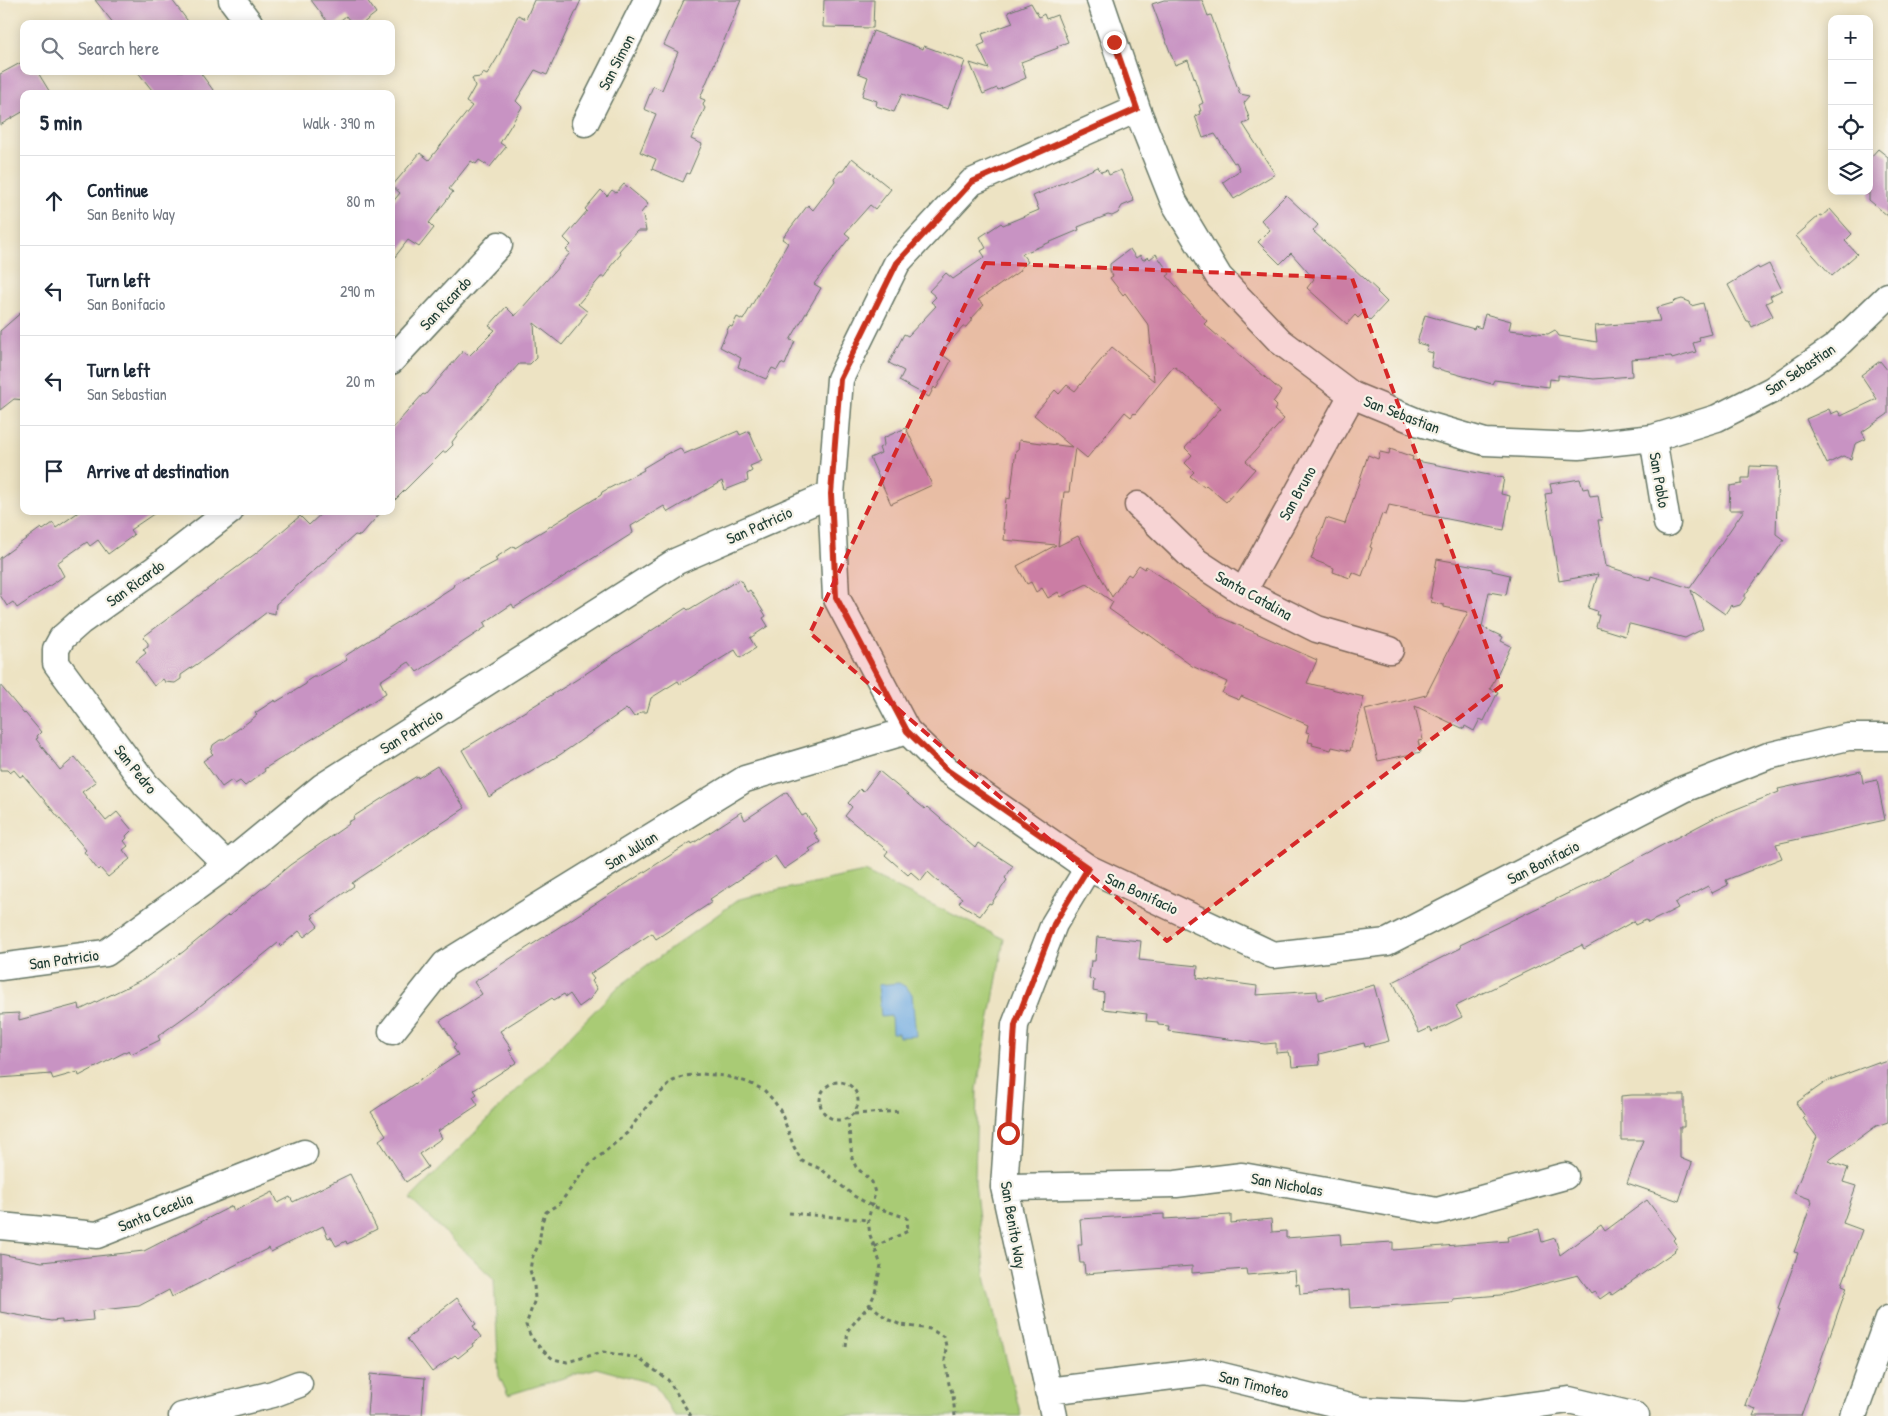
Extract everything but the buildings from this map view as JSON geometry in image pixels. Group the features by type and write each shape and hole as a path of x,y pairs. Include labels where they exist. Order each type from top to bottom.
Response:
{"street":[{"path":"232,0 247,20"},
{"name":"San Simon","path":"585,123 647,0"},
{"name":"San Sebastian","path":"1100,0 1137,109 1174,202 1219,276 1280,341 1352,395 1420,424 1485,442 1579,446 1653,438 1716,418 1772,390 1835,346 1888,296"},
{"name":"San Bonifacio","path":"1137,109 972,182 897,263 840,379 831,494 836,597 907,731 947,770 1088,868 1273,955 1388,942 1684,789 1768,756 1848,737 1888,737"},
{"name":"San Ricardo","path":"395,357 499,245"},
{"name":"San Bruno","path":"1243,592 1352,395"},
{"name":"San Pablo","path":"1653,438 1667,523"},
{"name":"San Patricio","path":"0,967 106,952 226,864 322,788 677,561 831,494"},
{"name":"Santa Catalina","path":"1138,506 1196,561 1243,592 1317,629 1390,650"},
{"name":"San Ricardo","path":"56,663 56,649 62,638 80,622 155,569 225,515"},
{"name":"San Pedro","path":"56,663 146,785 226,864"},
{"name":"San Julian","path":"392,1031 445,964 745,779 907,731"},
{"name":"San Benito Way","path":"1054,1416 1004,1187 1015,1025 1054,924 1088,868"},
{"name":"Santa Cecelia","path":"0,1226 97,1235 304,1153"},
{"name":"San Nicholas","path":"1004,1187 1176,1184 1242,1176 1437,1211 1565,1176"},
{"path":"1853,1416 1888,1319"},
{"name":"San Timoteo","path":"1048,1391 1206,1372 1361,1410 1464,1415 1568,1400 1636,1416"},
{"path":"182,1416 273,1394 299,1384"}],"path":[{"path":"691,1416 668,1380 638,1358 603,1352 567,1362 553,1358 541,1349 532,1338 526,1325 535,1299 530,1270 532,1258 541,1238 542,1222 546,1212 560,1203 587,1167 627,1133 647,1106 662,1091 673,1081 685,1076 702,1074 725,1076 764,1090 781,1112 794,1147 802,1161 821,1169 854,1196 872,1206 907,1218 908,1231 874,1247"},
{"path":"837,1082 851,1087 858,1100 854,1114 848,1119 833,1120 821,1111 820,1096 829,1084 837,1082"},
{"path":"854,1114 902,1111"},
{"path":"846,1348 848,1330 870,1304 875,1293 881,1265 874,1247 868,1220 875,1192 872,1182 856,1167 852,1158 848,1119"},
{"path":"789,1213 868,1220"},
{"path":"870,1304 887,1319 900,1324 930,1329 944,1337 946,1346 945,1361 949,1384 954,1395 955,1416"}],"highlighted area":[{"path":"985,263 1352,278 1501,686 1167,941 810,633"}],"green space":[{"path":"864,872 1004,939 977,1089 975,1183 986,1281 1021,1416 675,1416 654,1384 596,1368 508,1395 499,1376 494,1279 410,1199 617,988 739,899"}],"water":[{"path":"899,983 912,994 916,1036 899,1037 898,1033 892,1033 891,1016 881,1017 878,985"}],"route":[{"path":"1008,1133 1015,1025 1054,924 1088,868 947,770 907,731 836,597 831,494 840,379 897,263 972,182 1137,109 1114,42"}]}
